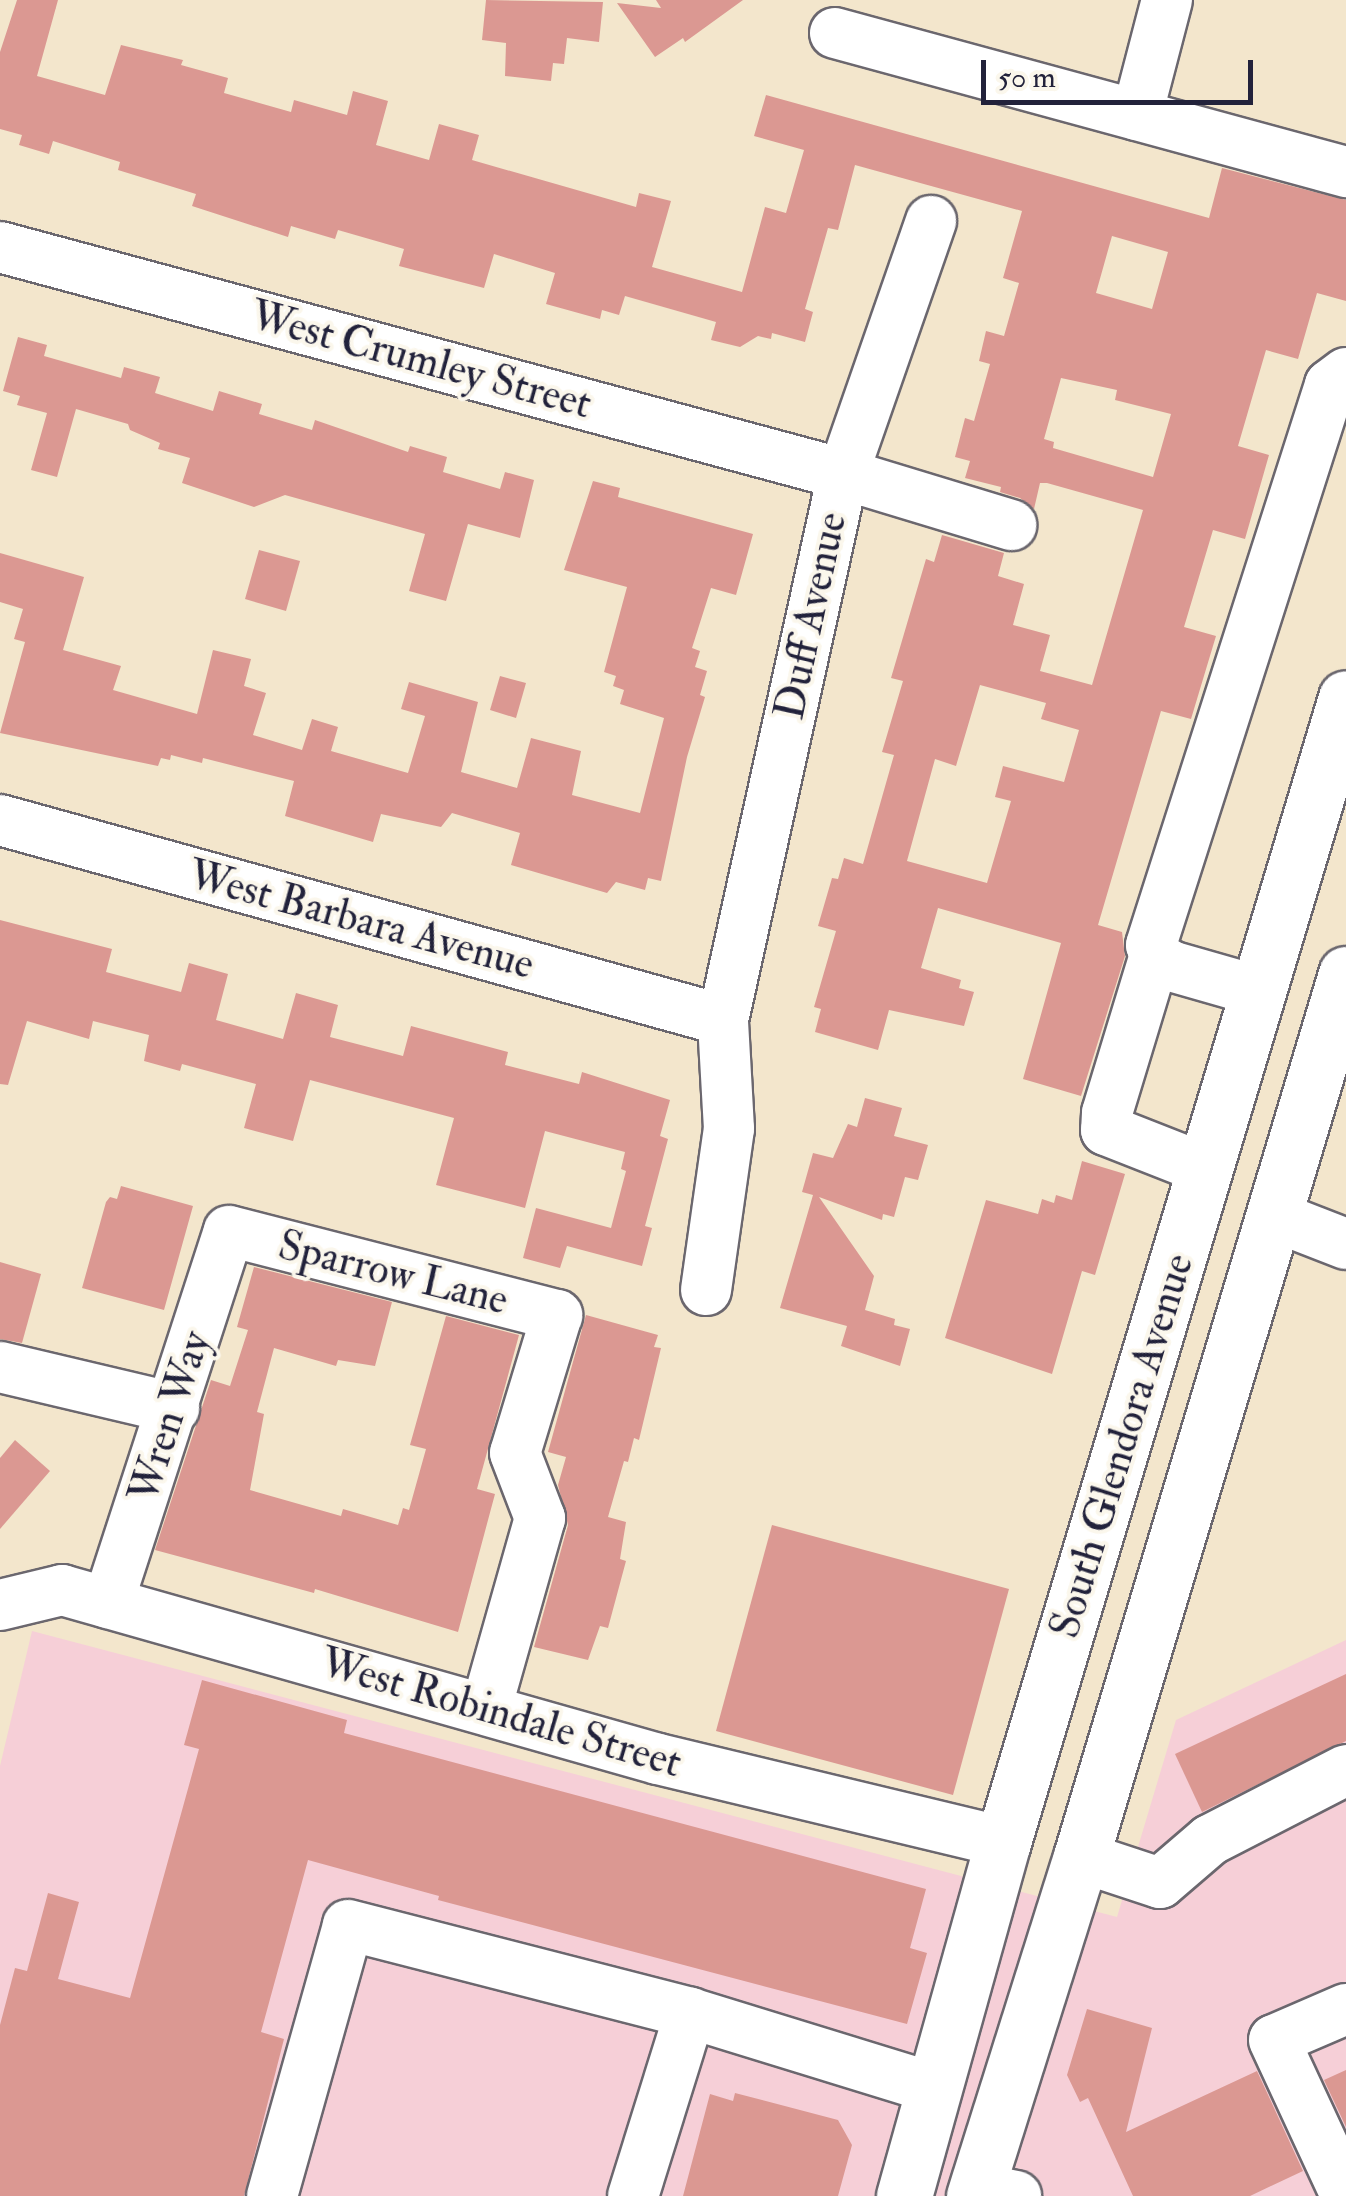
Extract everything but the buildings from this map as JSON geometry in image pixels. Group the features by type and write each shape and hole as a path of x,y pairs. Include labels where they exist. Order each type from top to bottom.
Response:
{"main road":[{"name":"South Glendora Avenue","path":"904,2196 1004,1842 1346,698"},
{"name":"South Glendora Avenue","path":"989,2193 1081,1857 1346,974"},
{"path":"1120,1450 1197,1467"}],"street":[{"path":"1138,115 1168,0"},
{"path":"835,33 1346,172"},
{"name":"Duff Avenue","path":"706,1290 729,1129 723,1020 842,474 931,221"},
{"name":"West Crumley Street","path":"0,247 842,474 902,496 1011,525"},
{"path":"1258,990 1171,966 1155,955 1151,945 1330,385 1346,373"},
{"name":"West Barbara Avenue","path":"0,820 723,1020"},
{"path":"1155,955 1107,1113 1106,1130 1204,1170"},
{"path":"1274,1216 1346,1244"},
{"name":"Sparrow Lane","path":"229,1231 557,1315 515,1453 540,1518 486,1709"},
{"name":"Wren Way","path":"108,1603 229,1231"},
{"path":"0,1366 174,1408"},
{"name":"West Robindale Street","path":"0,1604 62,1590 734,1779 1004,1842"},
{"path":"1081,1857 1160,1883 1210,1840 1346,1770"},
{"path":"272,2196 348,1925 690,2013 934,2088"},
{"path":"1346,2009 1274,2040 1346,2195"},
{"path":"633,2196 690,2013"}],"shaded area":[{"path":"32,1631 1117,1917 1176,1720 1346,1640 1346,2196 0,2196 0,1766"}]}
